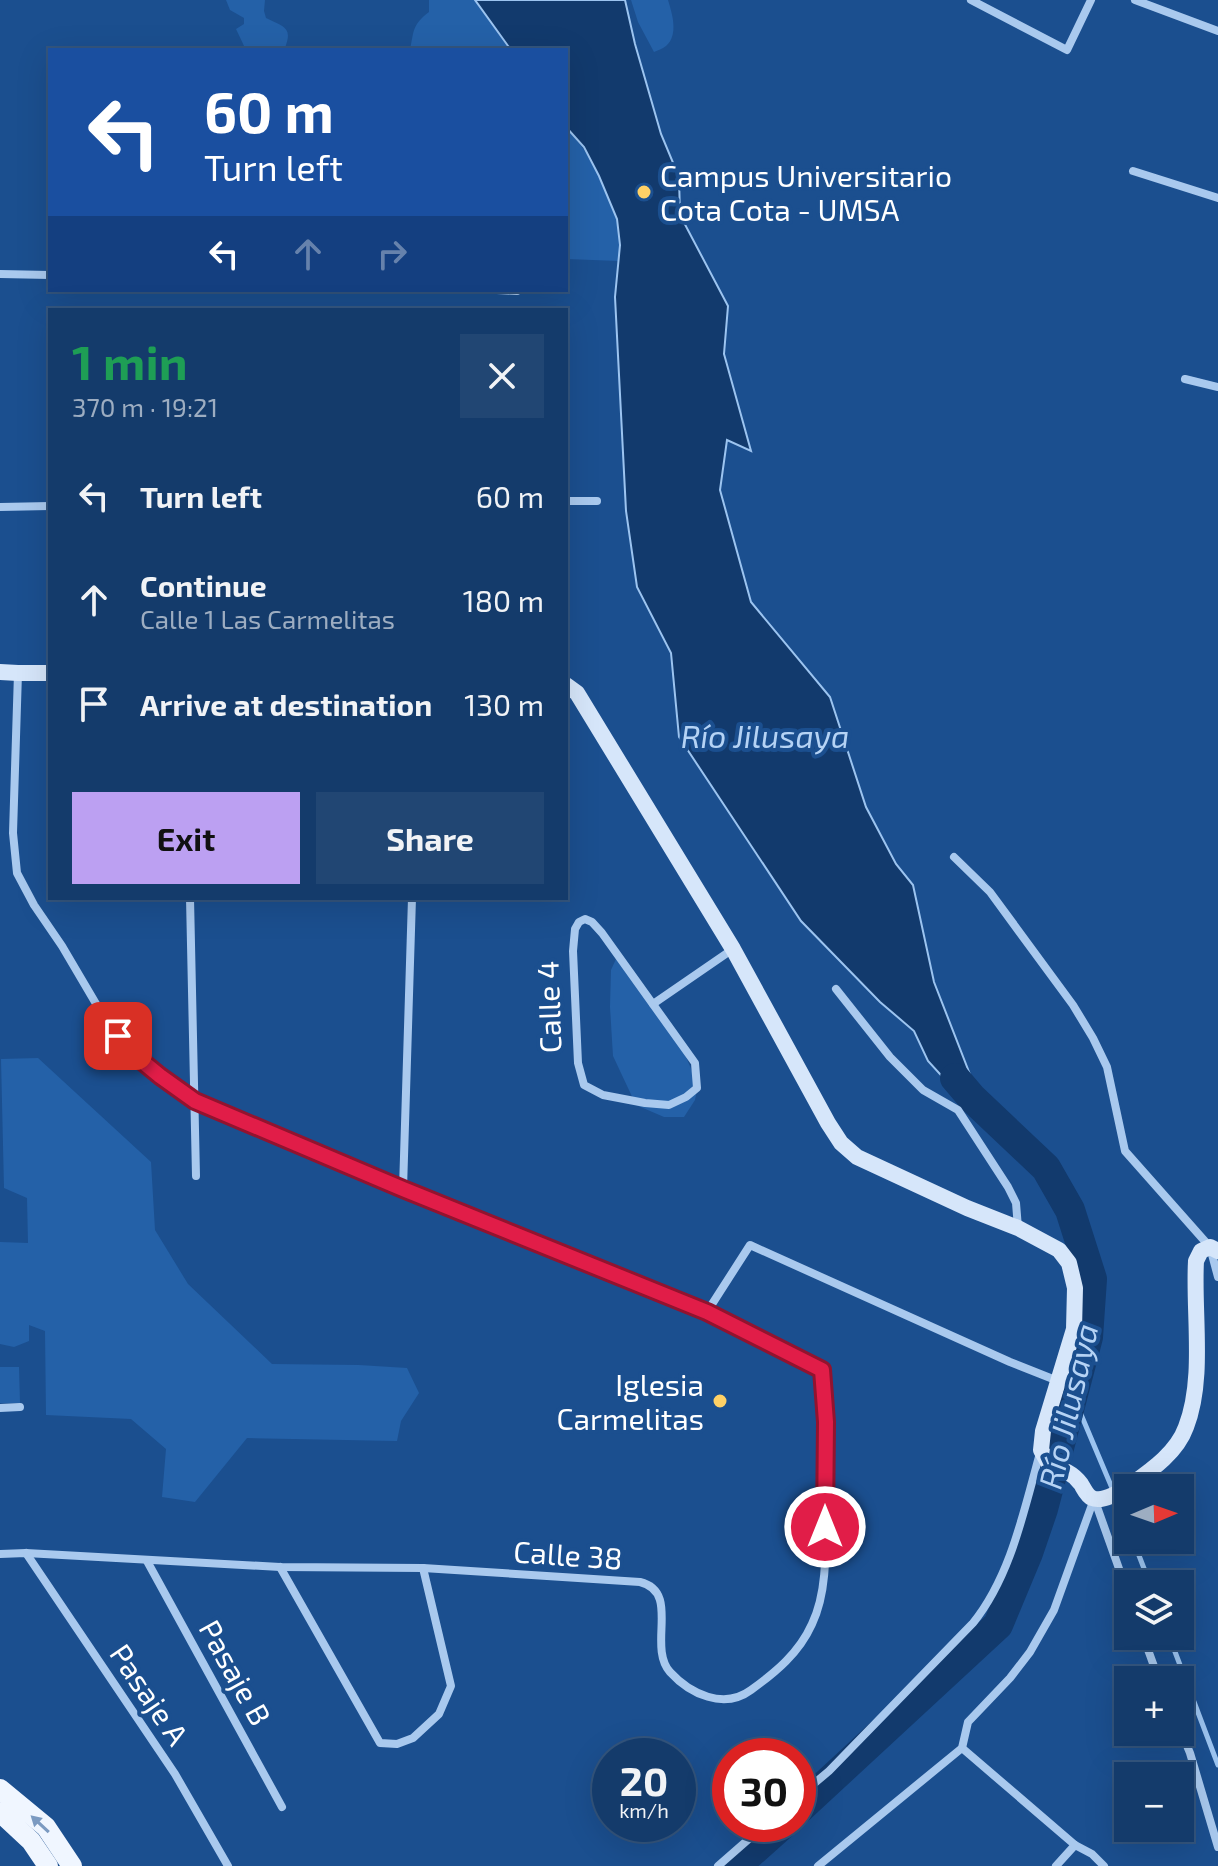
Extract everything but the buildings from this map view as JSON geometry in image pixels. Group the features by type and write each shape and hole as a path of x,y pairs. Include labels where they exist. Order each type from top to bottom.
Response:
{"main road":[{"path":"0,1789 46,1827 72,1866"},
{"path":"0,1812 31,1841 48,1866"}],"street":[{"path":"971,0 1067,50 1091,0"},
{"path":"1135,0 1218,31"},
{"path":"1133,171 1218,198"},
{"path":"0,274 48,275"},
{"path":"1185,379 1218,387"},
{"path":"568,501 597,501"},
{"path":"0,507 48,506"},
{"path":"0,672 48,673"},
{"path":"18,673 13,833 17,873 105,1019 132,1053 195,1101 707,1312 750,1245 1059,1381"},
{"path":"568,686 577,693 733,949 841,1143 857,1157 1018,1228 1059,1250 1069,1263 1075,1288 1074,1329 1043,1431 1041,1450 1005,1567 987,1606 816,1781"},
{"path":"954,857 990,892 1073,1005 1107,1067 1125,1151 1214,1249 1218,1277"},
{"path":"190,900 196,1176"},
{"path":"403,1189 412,900"},
{"name":"Calle 4","path":"585,919 592,922 602,933 653,1004 695,1063 697,1088 669,1105 603,1095 584,1085 578,1063 573,951 575,929 579,922 585,919"},
{"path":"653,1004 733,949"},
{"path":"836,989 890,1057 923,1090 958,1110 1008,1187 1016,1203 1018,1228"},
{"path":"1041,1450 1058,1468 1073,1475 1090,1497 1109,1495 1150,1471 1171,1452 1186,1428 1194,1395 1196,1261 1201,1251 1214,1249"},
{"name":"Calle 38","path":"0,1554 280,1567 423,1568 640,1582 649,1584 658,1593 662,1657 669,1671 698,1694 715,1699 744,1695 790,1658 813,1623 819,1605 825,1553 826,1422 822,1370 707,1312"},
{"path":"0,1408 20,1407"},
{"path":"1109,1495 1123,1570"},
{"path":"818,1866 962,1748 968,1722 1030,1652 1054,1610 1109,1495"},
{"name":"Pasaje A","path":"26,1553 175,1774 228,1866"},
{"name":"Pasaje B","path":"147,1561 282,1807"},
{"path":"280,1567 380,1743 397,1744 413,1738 439,1714 451,1686 423,1568"},
{"path":"1187,1746 1218,1847"},
{"path":"962,1748 1104,1866"},
{"path":"718,1866 745,1842"},
{"path":"1056,1866 1075,1845"}],"shaded area":[{"path":"226,0 265,0 266,18 286,29 288,37 285,48 245,48 236,29 244,24 244,18 230,10"},
{"path":"429,0 475,0 510,48 410,48 417,25 429,12"},
{"path":"631,0 668,0 673,30 666,46 654,52 638,22"},
{"path":"568,129 598,172 613,207 619,261 568,259"},
{"path":"616,959 680,1043 698,1085 695,1100 684,1117 664,1117 636,1105 613,1056 611,970"},
{"path":"38,1058 151,1162 155,1230 188,1284 272,1364 407,1368 419,1393 401,1421 397,1441 247,1438 195,1502 162,1497 166,1449 131,1419 46,1415 45,1331 29,1325 29,1341 14,1347 0,1344 0,1242 28,1243 27,1198 4,1188 1,1059"},
{"path":"0,1367 19,1367 20,1403 0,1403"}],"water":[{"name":"Río Jilusaya","path":"475,0 625,0 661,134 679,177 680,215 728,306 724,354 751,451 727,440 720,490 751,602 830,697 866,807 896,864 913,885 934,982 992,1131 928,1061 914,1031 880,1002 801,921 679,737 671,653 637,587 626,511 615,297 620,245 617,219 584,147 568,129 568,48 510,48"}],"waterway":[{"name":"Río Jilusaya","path":"816,1793 998,1625 1043,1509 1088,1337 1092,1279 1070,1210 1046,1168 955,1078"},
{"path":"1072,1393 1114,1493"},
{"path":"1138,1554 1145,1570"},
{"path":"1174,1650 1218,1765"},
{"name":"Río Jilusaya","path":"736,1866 763,1842"}],"place":[{"name":"Campus Universitario Cota Cota - UMSA","path":"644,192"},
{"name":"Iglesia Carmelitas","path":"720,1401"}],"route":[{"path":"118,1036 132,1053 195,1101 707,1312 822,1370 826,1422 825,1527"}]}
